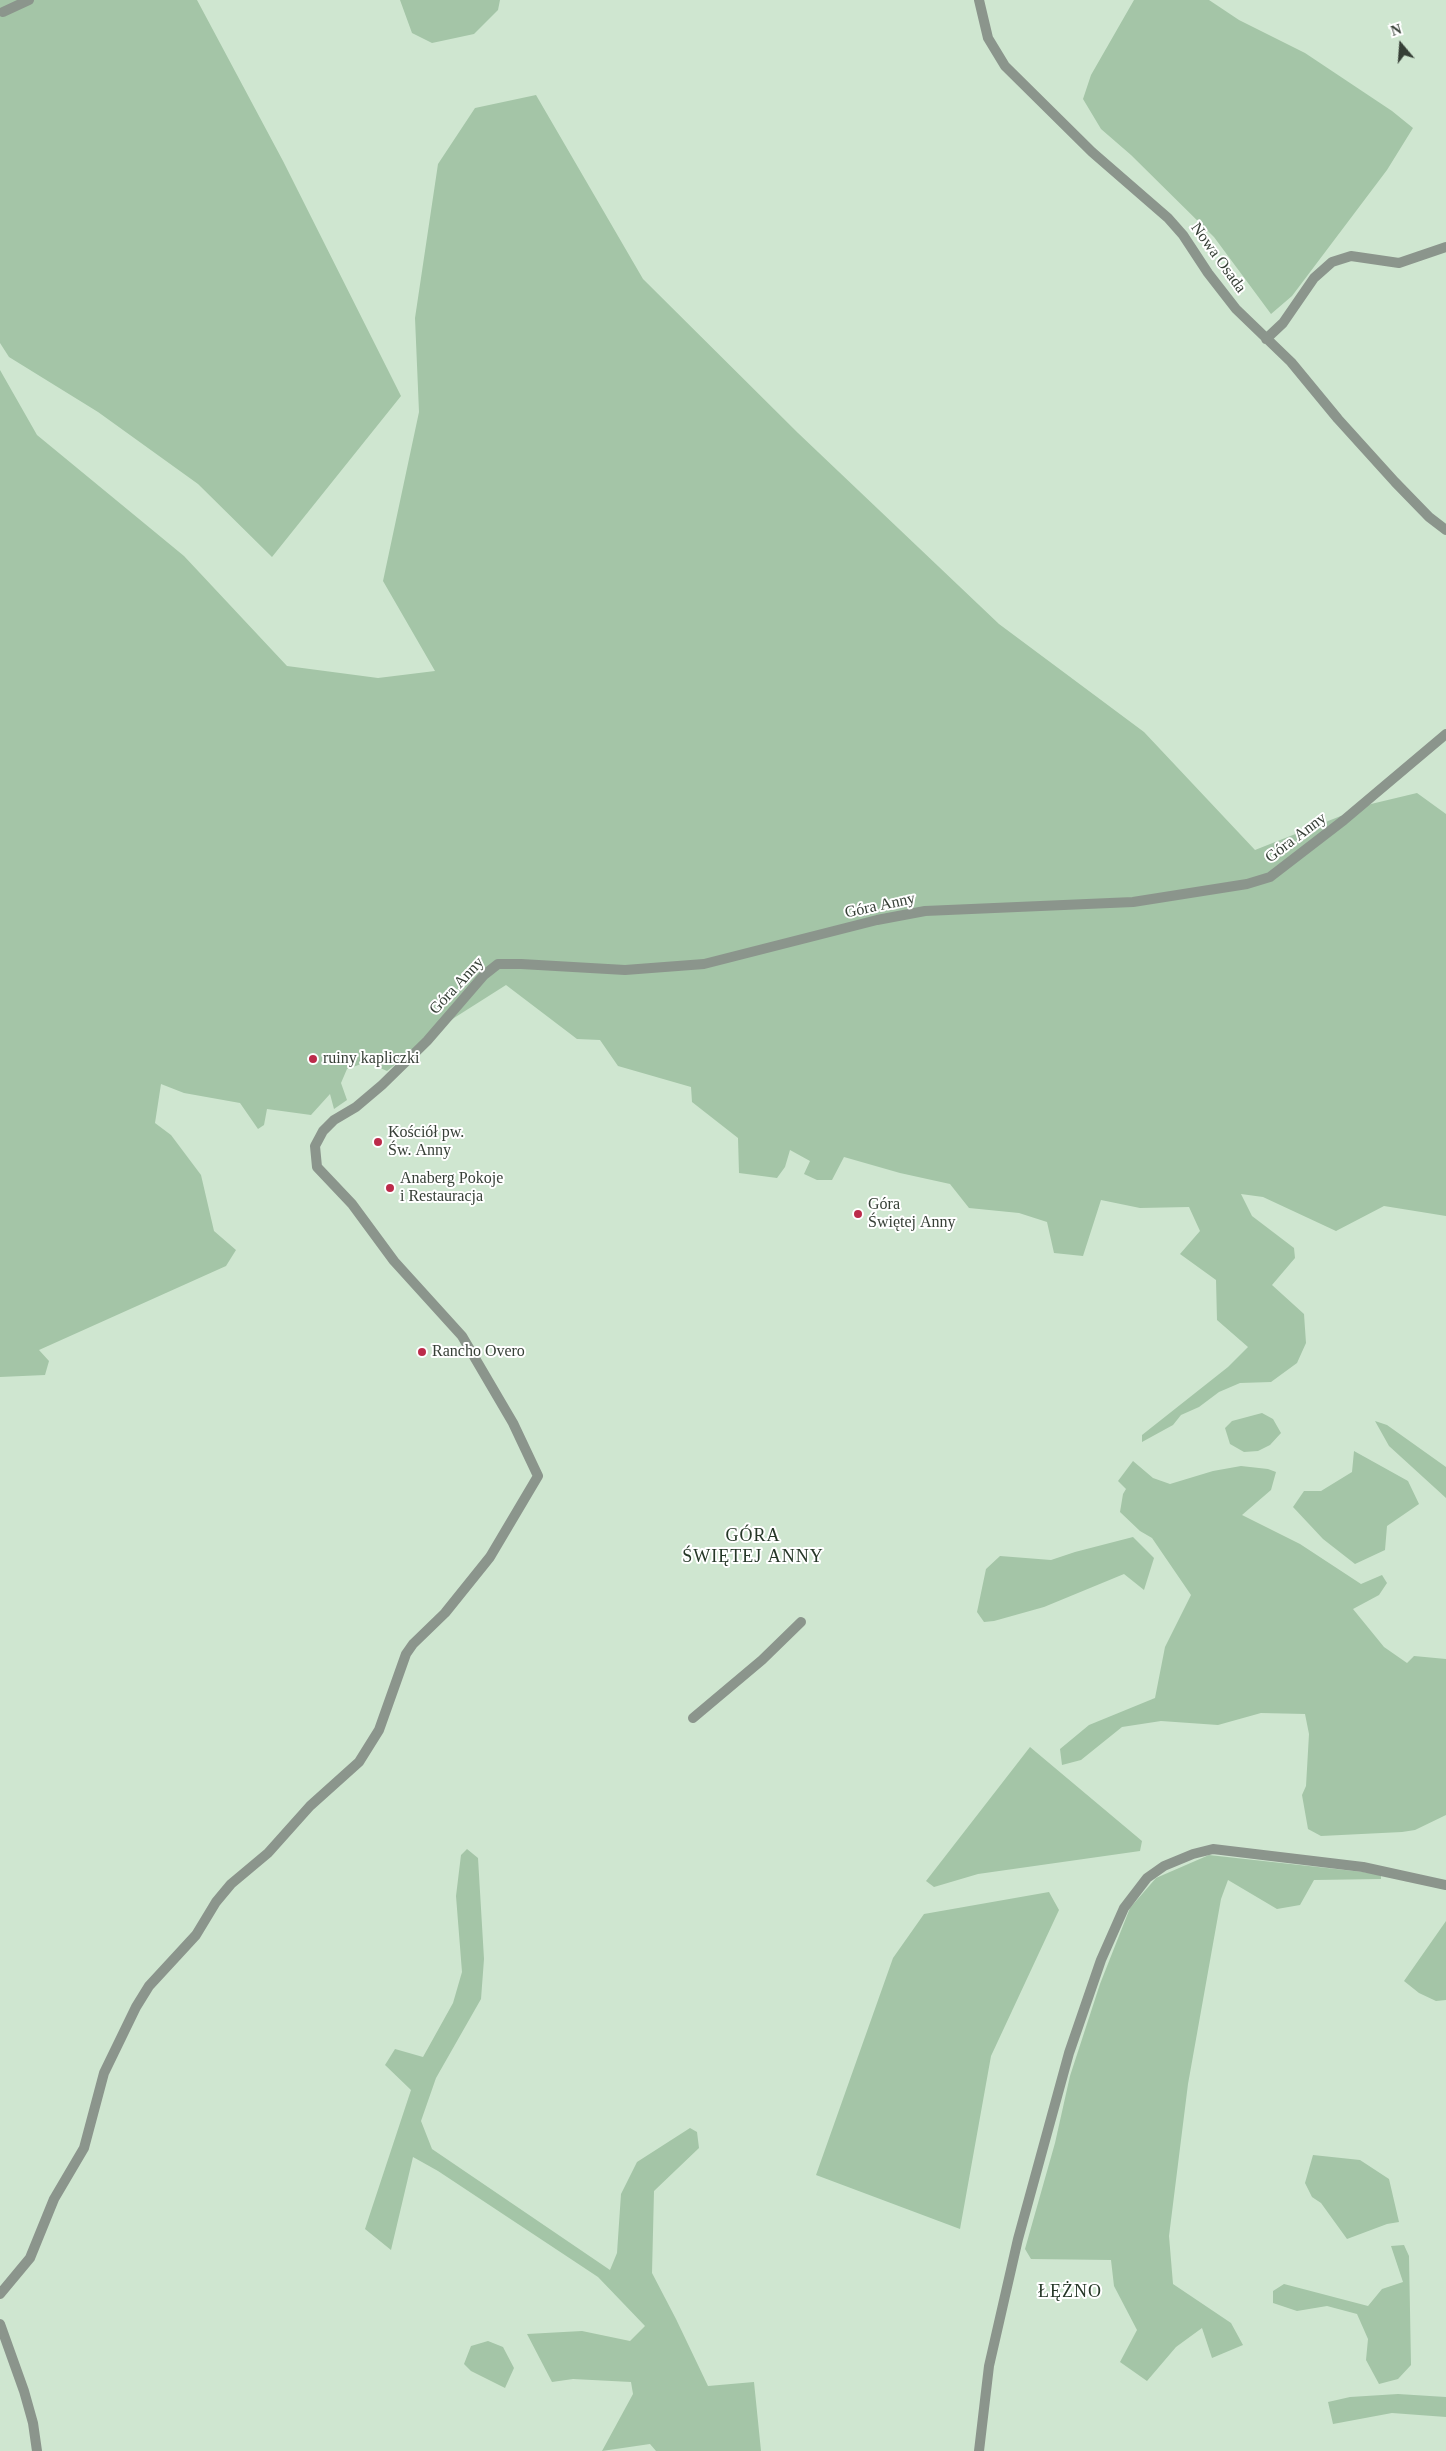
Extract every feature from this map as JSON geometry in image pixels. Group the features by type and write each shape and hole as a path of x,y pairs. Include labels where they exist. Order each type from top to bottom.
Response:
{"street":[{"path":"2,12 29,0"},
{"name":"Nowa Osada","path":"979,0 988,38 1005,66 1092,152 1168,218 1183,235 1236,309 1291,362 1338,419 1395,482 1429,517 1446,530"},
{"path":"1266,339 1283,322 1314,278 1332,262 1351,256 1399,263 1446,247"},
{"name":"Góra Anny","path":"0,2294 30,2258 54,2198 84,2148 104,2073 136,2007 149,1986 196,1935 216,1902 232,1884 268,1853 310,1806 359,1762 379,1730 406,1654 445,1613 490,1557 538,1476 513,1423 462,1336 394,1261 352,1204 317,1167 315,1146 323,1130 334,1120 356,1107 382,1085 427,1041 484,975 498,964 625,970 704,964 877,920 925,911 1133,902 1247,884 1270,876 1344,820 1446,734"},
{"path":"693,1718 762,1660 801,1622"},
{"path":"979,2451 989,2366 1018,2239 1069,2053 1101,1960 1124,1908 1147,1878 1164,1866 1194,1854 1213,1849 1364,1867 1446,1885"},
{"path":"0,2324 24,2390 33,2422 37,2451"}],"green space":[{"path":"0,0 197,0 283,161 401,396 272,557 198,484 98,412 9,357 0,343"},
{"path":"400,0 500,0 498,10 474,34 432,43 412,33"},
{"path":"1134,0 1209,0 1239,20 1305,53 1392,111 1413,128 1387,170 1292,296 1271,314 1214,237 1131,155 1101,129 1083,99 1091,75"},
{"path":"536,95 643,279 798,433 999,624 1144,732 1255,850 1371,804 1417,793 1446,814 1446,1216 1384,1206 1336,1231 1263,1197 1241,1194 1252,1216 1294,1248 1295,1258 1272,1285 1304,1314 1306,1343 1297,1363 1271,1382 1240,1383 1219,1392 1199,1407 1181,1415 1173,1425 1142,1442 1142,1435 1228,1367 1248,1347 1217,1320 1216,1280 1180,1254 1200,1231 1189,1207 1140,1208 1101,1200 1083,1256 1054,1253 1047,1222 1019,1213 969,1208 950,1184 900,1173 844,1157 832,1180 817,1180 804,1174 810,1161 790,1150 785,1167 777,1178 739,1173 738,1138 692,1102 691,1087 618,1066 600,1040 577,1039 506,985 454,1018 387,1071 367,1062 347,1069 341,1083 347,1100 334,1109 330,1094 311,1115 267,1109 264,1125 258,1129 240,1103 184,1093 161,1084 155,1123 171,1135 201,1175 214,1231 236,1250 226,1266 39,1350 49,1361 45,1375 0,1377 0,370 37,435 184,556 287,666 378,678 435,671 383,581 419,412 415,318 438,164 475,108"},
{"path":"1262,1413 1273,1419 1281,1433 1270,1445 1258,1451 1244,1452 1230,1444 1225,1428 1232,1421"},
{"path":"1375,1421 1387,1425 1446,1467 1446,1498 1389,1446"},
{"path":"1354,1451 1408,1481 1419,1504 1387,1526 1385,1550 1355,1564 1323,1539 1293,1507 1304,1491 1321,1491 1352,1472"},
{"path":"1133,1461 1153,1478 1170,1484 1213,1471 1241,1466 1268,1469 1276,1472 1271,1490 1242,1515 1300,1544 1361,1584 1382,1575 1387,1583 1379,1595 1353,1609 1384,1647 1407,1663 1414,1656 1446,1659 1446,1815 1415,1830 1402,1832 1321,1836 1308,1829 1302,1795 1306,1786 1309,1734 1305,1714 1261,1713 1218,1725 1161,1721 1122,1727 1081,1760 1062,1765 1060,1749 1089,1725 1155,1698 1165,1647 1191,1595 1152,1538 1140,1531 1120,1512 1123,1494 1126,1489 1118,1481"},
{"path":"1133,1537 1154,1558 1144,1590 1124,1574 1044,1607 994,1621 984,1622 977,1612 986,1569 1000,1556 1051,1560"},
{"path":"1030,1747 1142,1841 1140,1851 978,1874 934,1887 926,1881"},
{"path":"467,1849 478,1858 484,1959 481,1999 436,2078 421,2121 432,2149 610,2270 617,2253 621,2194 637,2162 690,2128 697,2132 699,2148 654,2191 652,2273 708,2386 754,2382 761,2451 656,2451 650,2444 602,2451 633,2394 631,2382 573,2379 552,2382 527,2334 582,2331 630,2341 645,2326 598,2277 438,2171 413,2157 391,2250 365,2229 411,2090 385,2065 395,2049 423,2057 453,2003 462,1972 456,1896 461,1855"},
{"path":"1209,1855 1381,1874 1381,1879 1314,1880 1300,1905 1277,1909 1228,1880 1221,1899 1188,2084 1169,2236 1173,2284 1231,2323 1243,2345 1212,2358 1202,2328 1176,2347 1147,2381 1120,2362 1137,2330 1114,2286 1111,2260 1031,2259 1025,2249 1055,2143 1070,2076 1100,1984 1130,1908 1156,1878"},
{"path":"1049,1892 1059,1910 991,2056 960,2229 816,2175 893,1958 924,1914"},
{"path":"1446,1921 1446,2000 1436,2001 1419,1993 1404,1981"},
{"path":"1313,2155 1360,2160 1389,2179 1399,2222 1387,2224 1347,2239 1321,2203 1312,2197 1305,2183"},
{"path":"1404,2245 1409,2256 1411,2365 1398,2379 1379,2384 1366,2360 1368,2339 1357,2314 1327,2306 1297,2311 1273,2303 1273,2291 1284,2284 1368,2306 1382,2289 1403,2282 1391,2246"},
{"path":"488,2341 503,2347 514,2368 505,2388 471,2371 464,2364 471,2346"},
{"path":"1398,2394 1446,2397 1446,2417 1392,2413 1333,2424 1328,2402 1350,2397"}],"place":[{"name":"ruiny kapliczki","path":"313,1059"},
{"name":"Kościół pw. Św. Anny","path":"378,1142"},
{"name":"Anaberg Pokoje i Restauracja","path":"390,1188"},
{"name":"Góra Świętej Anny","path":"858,1214"},
{"name":"Rancho Overo","path":"422,1352"}],"district":[{"name":"GÓRA ŚWIĘTEJ ANNY","path":"753,1546"},
{"name":"ŁĘŻNO","path":"1070,2292"}]}
